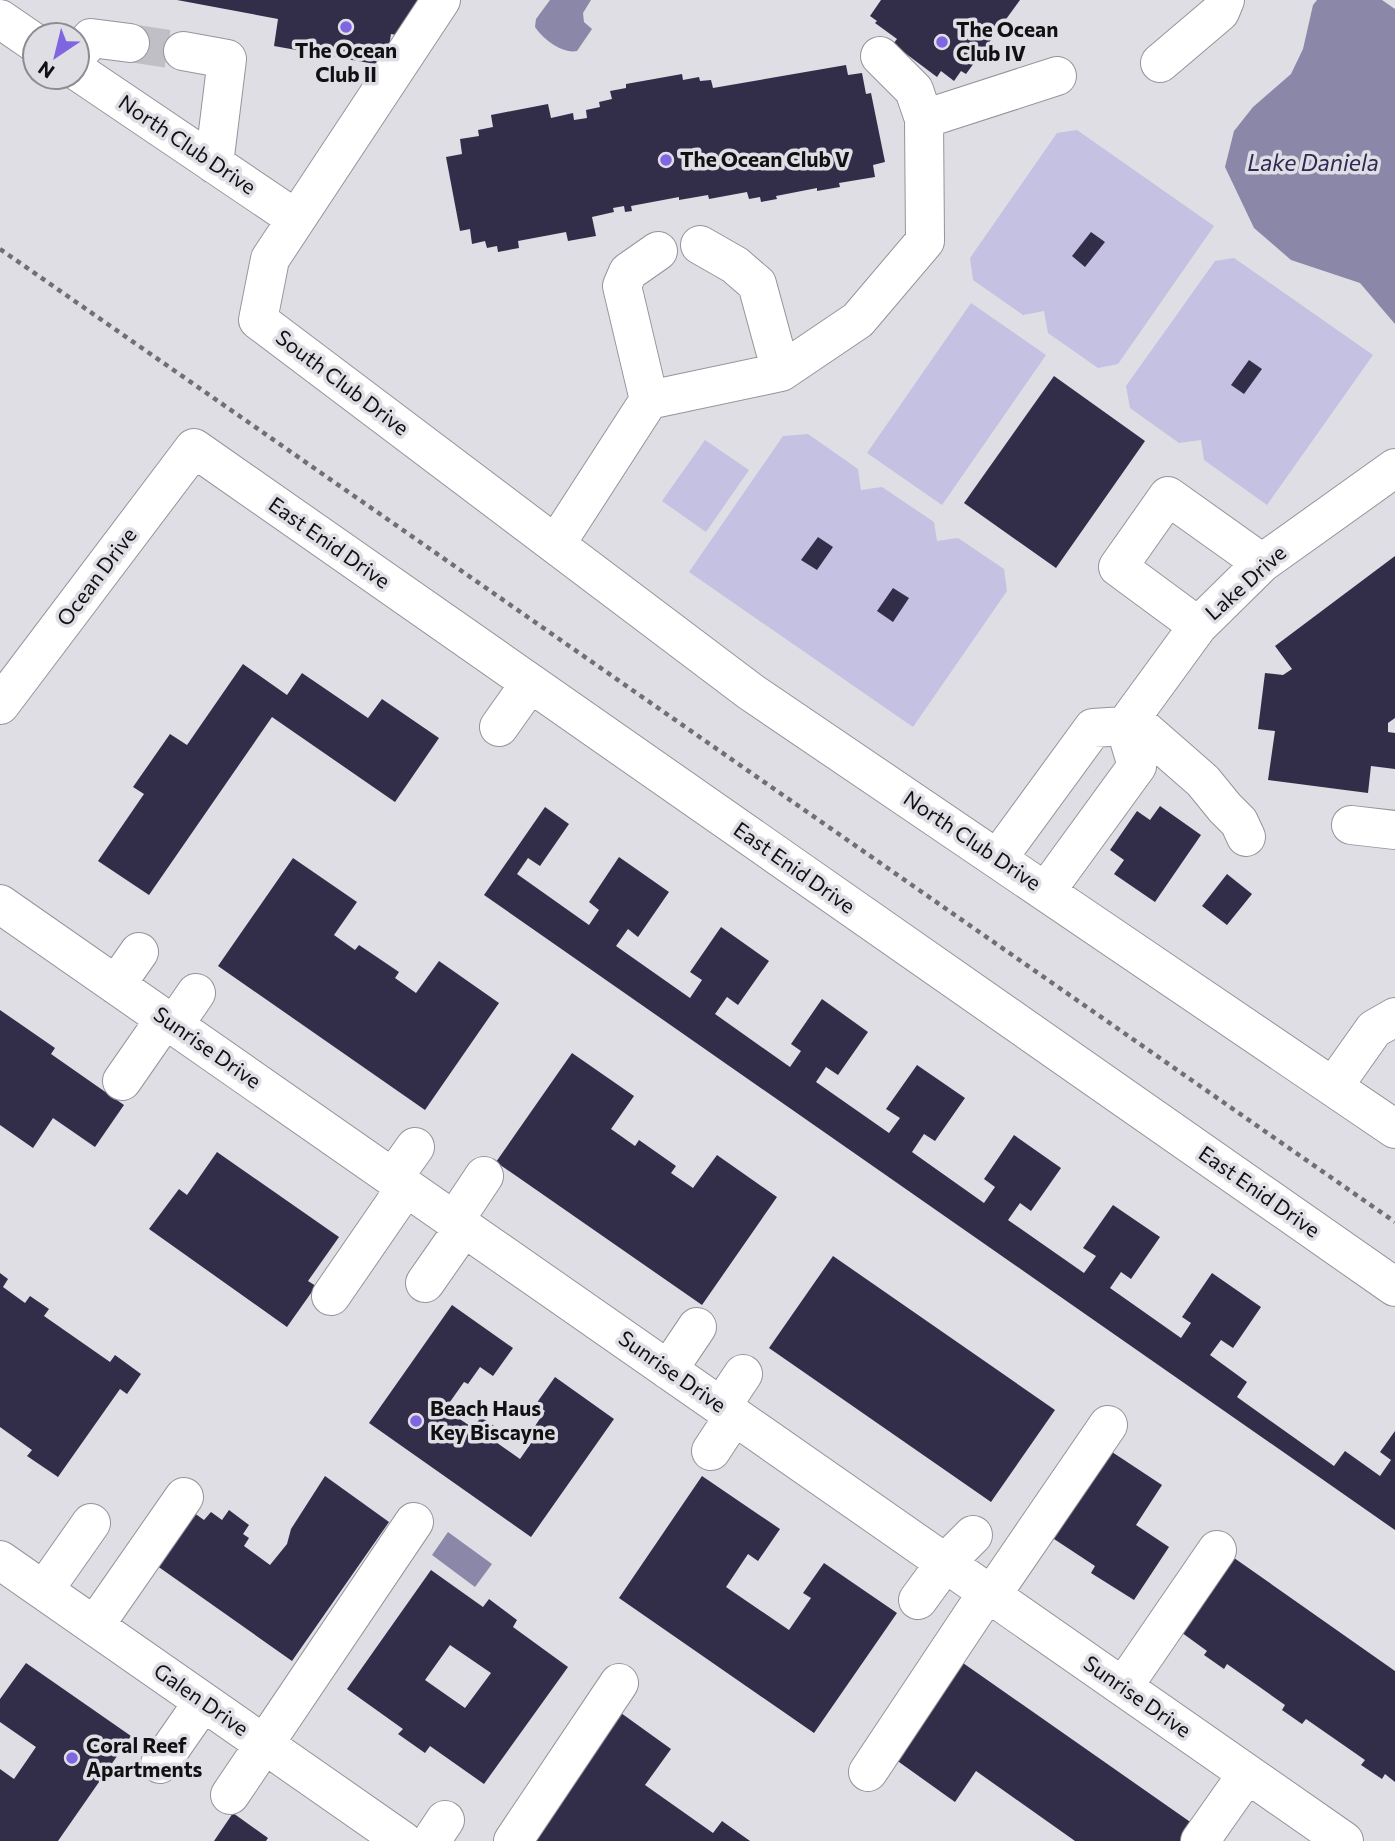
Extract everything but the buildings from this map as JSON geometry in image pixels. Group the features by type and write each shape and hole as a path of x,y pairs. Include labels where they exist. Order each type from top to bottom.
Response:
{"street":[{"name":"South Club Drive","path":"441,0 270,259 258,320 556,544"},
{"path":"1160,64 1220,12 1225,0"},
{"path":"0,19 21,33"},
{"path":"91,38 130,43"},
{"path":"183,51 228,59 214,164"},
{"path":"556,544 649,400 781,372 858,320 925,241 925,119 914,90 880,56"},
{"path":"925,119 1056,76"},
{"name":"North Club Drive","path":"91,81 296,219"},
{"path":"700,246 735,265 757,284 781,372"},
{"path":"649,400 622,286 628,272 658,251"},
{"name":"East Enid Drive","path":"194,448 1395,1287"},
{"name":"Ocean Drive","path":"0,705 194,448"},
{"name":"Lake Drive","path":"1128,722 1198,626 1262,563 1395,468"},
{"path":"1198,626 1118,567 1168,496 1262,563"},
{"name":"North Club Drive","path":"556,544 751,692 1395,1129"},
{"path":"499,727 530,683"},
{"path":"998,858 1093,728 1128,722 1203,781 1239,822 1246,837"},
{"path":"1046,891 1137,766 1128,722"},
{"path":"1351,825 1395,830"},
{"name":"Sunrise Drive","path":"0,904 1344,1841"},
{"path":"116,985 139,952"},
{"path":"122,1081 196,993"},
{"path":"1334,1087 1374,1029 1395,1017"},
{"path":"331,1296 400,1183 415,1147"},
{"path":"425,1283 484,1176"},
{"path":"668,1370 697,1327"},
{"path":"711,1451 743,1374"},
{"path":"868,1772 1108,1425"},
{"path":"95,1625 184,1497"},
{"path":"230,1796 414,1522"},
{"path":"44,1590 90,1524"},
{"path":"918,1600 945,1563 973,1535"},
{"path":"1123,1687 1217,1550"},
{"name":"Galen Drive","path":"0,1560 403,1841"},
{"path":"513,1841 619,1683"},
{"path":"160,1764 203,1702"},
{"path":"1200,1841 1256,1780"},
{"path":"1228,1841 1256,1780"}],"path":[{"path":"0,248 1395,1222"}],"shaded area":[{"path":"1077,130 1214,226 1118,364 1098,368 1048,333 1044,311 1023,315 973,280 970,258 1057,133"},
{"path":"1234,258 1373,355 1267,505 1204,460 1201,440 1179,443 1130,408 1126,386 1215,261"},
{"path":"971,303 1046,355 942,505 867,453"},
{"path":"808,434 858,469 861,490 882,487 934,522 937,541 958,538 1004,569 1007,591 913,727 689,572 783,436"},
{"path":"705,440 749,470 706,532 662,501"}],"water":[{"path":"550,0 591,0 583,13 584,22 592,29 577,51 553,45 535,27 536,19"},
{"name":"Lake Daniela","path":"1317,0 1382,0 1395,9 1395,324 1360,283 1291,260 1254,228 1225,167 1234,131 1253,107 1291,74 1303,49 1313,5"},
{"path":"448,1532 492,1564 475,1587 432,1555"}],"tunnel":[{"path":"130,43 183,51"}],"place":[{"name":"The Ocean Club II","path":"346,27"},
{"name":"The Ocean Club IV","path":"942,42"},
{"name":"The Ocean Club V","path":"666,160"},
{"name":"Beach Haus Key Biscayne","path":"416,1421"},
{"name":"Coral Reef Apartments","path":"72,1758"}]}
